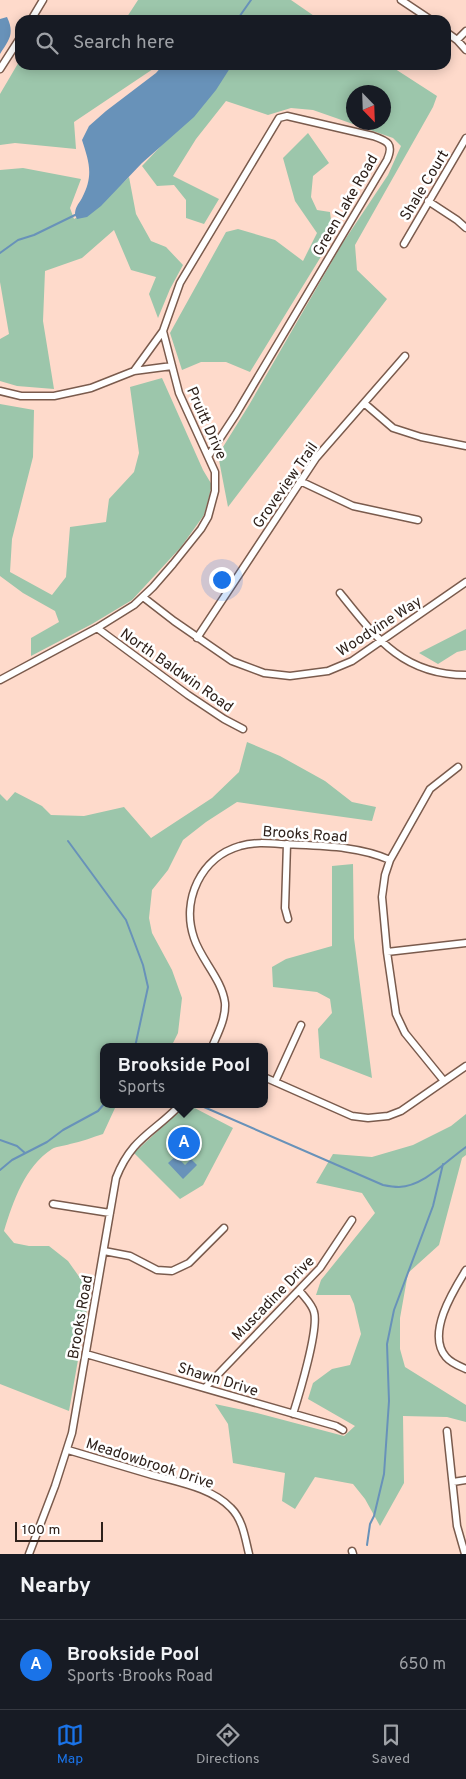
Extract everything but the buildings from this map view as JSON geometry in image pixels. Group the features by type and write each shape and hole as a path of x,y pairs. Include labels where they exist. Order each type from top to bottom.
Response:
{"street":[{"path":"34,15 43,0"},
{"path":"401,0 424,15"},
{"path":"457,40 466,31"},
{"path":"451,36 466,50"},
{"path":"0,69 15,46"},
{"name":"Green Lake Road","path":"134,371 163,331 180,284 279,118 287,116 308,120 373,136 389,144 391,150 387,160 241,406 209,455"},
{"name":"Shale Court","path":"404,244 466,138"},
{"path":"428,201 466,228"},
{"path":"0,391 21,396 54,396 91,388 134,371 172,366 163,331"},
{"name":"Groveview Trail","path":"197,638 316,458 405,356"},
{"name":"Pruitt Drive","path":"0,680 97,628 134,605 173,564 208,518 216,485 215,472 209,455 186,411 172,366"},
{"path":"364,403 394,428 421,438 466,446"},
{"path":"300,481 353,506 418,520"},
{"name":"Woodvine Way","path":"143,597 197,638 238,664 264,673 290,676 316,674 340,667 364,654 466,582"},
{"path":"340,594 373,634 392,652 425,670 466,676"},
{"name":"North Baldwin Road","path":"97,628 188,695 243,730"},
{"path":"444,1081 413,1044 400,1024 394,1003 382,897 385,875 390,860 430,789 458,767"},
{"name":"Brooks Road","path":"214,1043 222,1024 225,1003 217,980 197,947 191,928 190,912 194,890 200,876 208,866 230,850 250,844 287,844 360,850 390,860"},
{"path":"287,844 285,908 288,919"},
{"path":"387,952 466,942"},
{"path":"275,1082 300,1026"},
{"path":"268,1079 352,1116 368,1118 388,1116 401,1111 466,1066"},
{"name":"Brooks Road","path":"29,1554 68,1450 116,1178 127,1155 140,1139 176,1108"},
{"path":"54,1204 110,1214"},
{"name":"Muscadine Drive","path":"205,1388 329,1256 352,1220"},
{"path":"104,1251 130,1256 157,1270 172,1271 189,1263 224,1228"},
{"path":"466,1270 447,1303 438,1340 443,1353 448,1359 466,1369"},
{"path":"293,1414 315,1323 314,1312 299,1290"},
{"name":"Shawn Drive","path":"86,1354 336,1426 343,1430"},
{"path":"447,1431 457,1526 465,1554"},
{"name":"Meadowbrook Drive","path":"68,1450 192,1487 217,1497 236,1514 249,1554"},
{"path":"453,1482 466,1480"}],"green space":[{"path":"138,0 291,0 313,15 128,15"},
{"path":"15,68 152,70 74,122 76,149 15,143 0,145 0,94"},
{"path":"222,70 397,70 437,96 433,107 355,245 357,270 387,299 228,507 218,455 342,244 388,175 401,146 393,138 370,130 391,130 391,85 346,85 346,122 313,110 291,108 268,115 226,101 196,139 173,176 219,199 204,224 186,218 186,200 174,185 157,186 142,166 174,132"},
{"path":"308,133 329,163 313,176 311,197 317,210 330,212 333,237 250,372 226,362 201,362 182,370 170,333 226,232 238,229 275,240 303,261 317,233 295,201 283,158"},
{"path":"23,168 81,179 70,208 74,219 98,206 129,177 136,214 151,241 166,247 183,265 170,289 158,318 149,294 156,277 131,270 114,230 82,258 45,271 43,321 54,389 17,386 0,381 0,339 9,334 0,282 0,170"},
{"path":"162,378 203,470 212,485 204,515 181,547 132,600 92,624 31,656 31,638 59,622 55,611 23,593 0,576 0,404 34,410 33,457 12,539 10,572 52,595 66,577 70,527 106,522 109,499 134,472 139,453 130,387"},
{"path":"466,629 466,650 457,652 438,664 419,653"},
{"path":"247,742 280,756 325,781 352,802 376,807 372,821 237,802 183,840 168,870 152,890 149,918 152,933 172,970 182,998 178,1033 173,1043 100,1043 100,1108 115,1108 103,1134 54,1148 43,1156 34,1165 21,1186 4,1231 14,1243 29,1246 49,1246 68,1261 90,1292 69,1411 0,1384 0,794 7,801 15,792 42,806 51,815 84,816 124,807 151,838 212,798 239,772"},
{"path":"353,864 354,938 372,1078 320,1058 318,1029 332,1013 330,999 317,992 273,987 272,967 286,959 332,946 332,866"},
{"path":"183,1108 195,1108 233,1128 203,1185 180,1199 134,1153"},
{"path":"466,1114 466,1155 462,1158 439,1245 408,1273 400,1318 400,1349 405,1367 466,1405 466,1422 447,1417 403,1416 404,1483 380,1526 365,1499 353,1484 315,1477 295,1509 282,1501 285,1473 233,1463 228,1424 215,1404 344,1436 355,1426 308,1399 313,1383 332,1369 350,1365 361,1334 350,1295 316,1295 321,1280 375,1213 362,1193 316,1183 333,1154 372,1157 413,1145 451,1126"}],"water":[{"path":"7,17 11,32 0,54 0,19"},
{"path":"159,70 229,70 216,90 194,117 142,163 101,206 87,217 77,219 75,215 77,206 86,190 89,175 88,162 82,140 89,126"},
{"path":"176,1156 185,1165 191,1159 197,1165 183,1179 168,1163"}],"waterway":[{"path":"240,15 251,0"},
{"path":"0,253 18,240 34,235 75,215"},
{"path":"68,841 126,920 143,965 148,987 136,1043"},
{"path":"0,1170 12,1160 47,1142 63,1130 101,1108"},
{"path":"206,1108 389,1186 408,1186 426,1178 466,1147"},
{"path":"0,1140 17,1146 25,1153"},
{"path":"367,1545 370,1524 374,1516 384,1474 389,1401 387,1344 394,1310 433,1206 443,1164"}],"place":[{"name":"Brookside Pool","path":"184,1143"}]}
